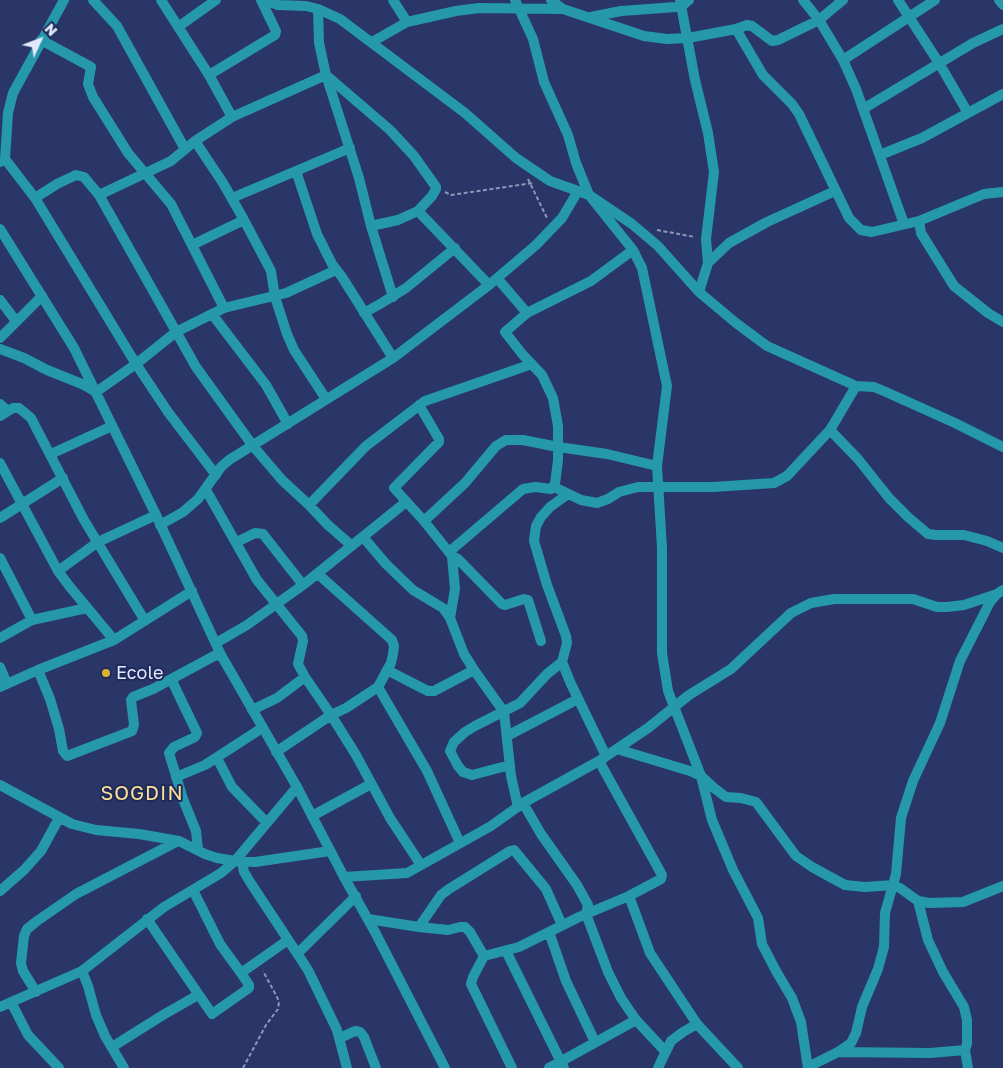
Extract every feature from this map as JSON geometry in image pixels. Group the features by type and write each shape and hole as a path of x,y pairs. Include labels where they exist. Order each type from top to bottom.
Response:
{"street":[{"path":"64,0 12,93 2,160 35,198 136,364 168,412 216,475"},
{"path":"93,0 117,26 186,150"},
{"path":"161,0 209,75 232,117"},
{"path":"178,27 216,0"},
{"path":"209,75 275,35 276,31 261,0"},
{"path":"264,0 278,5 306,6 340,19 465,113 516,158 550,181 589,195 632,224 658,246 699,292 736,324 767,346 856,386 874,387 886,392 956,423 1003,447"},
{"path":"295,6 304,0"},
{"path":"393,0 407,22"},
{"path":"551,0 564,9"},
{"path":"621,11 634,0"},
{"path":"803,0 819,20 843,60 863,109 904,224"},
{"path":"372,42 407,22 456,11 517,4 564,9 644,36 667,39 688,38 747,25 752,26 772,41 778,40 819,20 843,0"},
{"path":"898,0 939,63 968,114"},
{"path":"843,60 935,0"},
{"path":"999,0 1003,5"},
{"path":"590,18 621,11 684,2 695,80 708,133 714,172 706,239 708,263 699,292"},
{"path":"517,4 533,39 544,82 568,135 576,164 589,195 633,250 642,268 667,386 657,466 662,548 662,653 668,691 701,776 712,820 733,870 758,918 762,944 792,998 801,1022 808,1067 838,1052 851,1043 856,1033 862,1007 878,970 884,947 885,913 896,874 901,818 913,781 940,723 960,661 990,602 1001,590"},
{"path":"318,9 319,42 326,75 350,148 393,297"},
{"path":"736,28 763,75 792,104 799,114 849,218 861,230 872,232 919,221 984,194 1003,192"},
{"path":"863,109 973,43 1003,29"},
{"path":"41,40 91,66 88,84 93,97 128,154 171,204 224,308"},
{"path":"99,195 147,174 171,161 196,141 232,117 326,75"},
{"path":"326,75 390,130 414,156 436,188 428,202 418,211 398,220 371,226"},
{"path":"880,155 922,138 1002,97"},
{"path":"196,141 232,198 270,271 275,297 287,334 294,350 326,399"},
{"path":"232,198 350,148"},
{"path":"296,170 317,234 336,270 393,358"},
{"path":"35,198 56,184 76,175 84,178 99,195 196,367 253,446 282,480 352,546"},
{"path":"160,526 183,512 206,490 229,460 393,358 493,281 536,245 562,218 578,191"},
{"path":"708,263 729,243 740,236 835,191"},
{"path":"418,211 455,248 527,313"},
{"path":"192,245 244,220"},
{"path":"919,221 921,232 954,286 988,313 1003,322"},
{"path":"0,229 74,348 156,515 221,655 297,787 421,1018 445,1068"},
{"path":"364,312 393,297 455,248"},
{"path":"554,487 558,460 558,426 553,398 542,375 505,332 527,313 590,281 633,250"},
{"path":"96,392 136,364 176,332 224,308 275,297 336,270"},
{"path":"0,338 42,296"},
{"path":"0,300 16,321"},
{"path":"212,314 266,385 288,424"},
{"path":"0,349 24,358 96,392"},
{"path":"309,504 366,446 429,399 532,364"},
{"path":"451,554 523,489 535,487 551,489 554,487 581,500 597,502 629,489 774,483 787,476 830,430 856,386"},
{"path":"419,406 439,440 438,444 394,487 451,554 502,604 505,605 524,599 528,600 541,641"},
{"path":"3,411 18,408 25,411 31,418 98,542 145,621"},
{"path":"51,454 112,426"},
{"path":"830,430 858,459 889,498 928,534 936,536 964,535 987,541 1003,548"},
{"path":"424,521 465,483 502,441 523,440 607,454 657,466"},
{"path":"0,463 58,570 114,640"},
{"path":"0,518 63,478"},
{"path":"206,490 257,580 302,636 303,641 298,664 304,677 331,715 390,818 421,866"},
{"path":"510,765 472,775 463,772 450,751 454,742 465,732 524,701 547,674 562,662 567,643 566,636 547,585 534,541 536,526 541,517 550,507 568,494"},
{"path":"216,643 278,604 406,502"},
{"path":"58,570 98,542 156,515"},
{"path":"237,542 255,533 262,534 303,585"},
{"path":"363,536 402,581 413,590 439,604 450,618 464,654 504,712 510,765 521,805 588,905 586,914 608,972 621,998 636,1020 666,1051"},
{"path":"450,618 455,589 451,554"},
{"path":"0,558 32,620"},
{"path":"276,752 331,715 346,708 378,687 393,654 394,646 392,640 318,574"},
{"path":"344,876 408,873 491,826 521,805 603,758 648,728 689,695 731,669 790,614 811,603 834,599 913,599 937,607 964,604 1001,590"},
{"path":"0,667 2,686 114,640 192,591"},
{"path":"0,638 32,620 87,608"},
{"path":"38,670 52,706 63,751 67,756 132,731 134,725 132,698 172,681 214,656 221,655"},
{"path":"512,1068 472,984 473,977 484,956 519,947 562,925 629,896 661,879 662,875 603,758 562,662"},
{"path":"387,670 432,691 438,690 474,670"},
{"path":"252,710 276,698 304,677"},
{"path":"172,681 197,733 195,737 170,750 169,753 196,831 198,850"},
{"path":"378,687 427,771 460,843"},
{"path":"507,736 578,700"},
{"path":"176,777 205,765 262,728"},
{"path":"616,750 640,755 672,767 690,770 701,776 726,797 742,798 756,802 796,856 845,885 866,887 893,885 918,901 929,903 963,902 1003,886"},
{"path":"217,758 232,787 267,823"},
{"path":"312,816 371,784"},
{"path":"0,785 72,824 96,830 139,834 179,841 217,858 255,862 330,851"},
{"path":"0,1007 82,971 164,907 239,861 297,787"},
{"path":"0,891 24,870 41,851 59,818"},
{"path":"36,992 21,963 24,936 27,929 76,894 179,841"},
{"path":"418,927 441,896 449,889 512,850 517,853 546,889 562,925"},
{"path":"239,861 250,882 308,970 340,1038 347,1068"},
{"path":"147,919 210,1012 214,1013 249,988 220,944 193,890"},
{"path":"298,953 356,896"},
{"path":"629,896 650,953 697,1024 738,1068"},
{"path":"918,901 928,940 943,972 964,1007 967,1020 967,1044 965,1050 968,1068"},
{"path":"368,919 448,930 465,927 484,956"},
{"path":"549,932 566,981 595,1042"},
{"path":"241,974 288,940"},
{"path":"506,951 562,1065"},
{"path":"82,971 96,1015 124,1068"},
{"path":"112,1047 198,995"},
{"path":"11,1002 28,1034 59,1068"},
{"path":"549,1068 562,1065 595,1042 636,1020"},
{"path":"661,1067 666,1051 672,1041 697,1024"},
{"path":"340,1038 355,1031 360,1032 364,1037 376,1068"},
{"path":"838,1052 930,1053 965,1050"}],"path":[{"path":"525,175 544,209 551,229"},
{"path":"436,188 451,196 550,181"},
{"path":"652,229 706,239"},
{"path":"243,1068 266,1025 278,1008 279,1002 277,997 263,972 261,964 263,959"}],"place":[{"name":"Ecole","path":"106,673"}],"district":[{"name":"SOGDIN","path":"142,794"}]}
